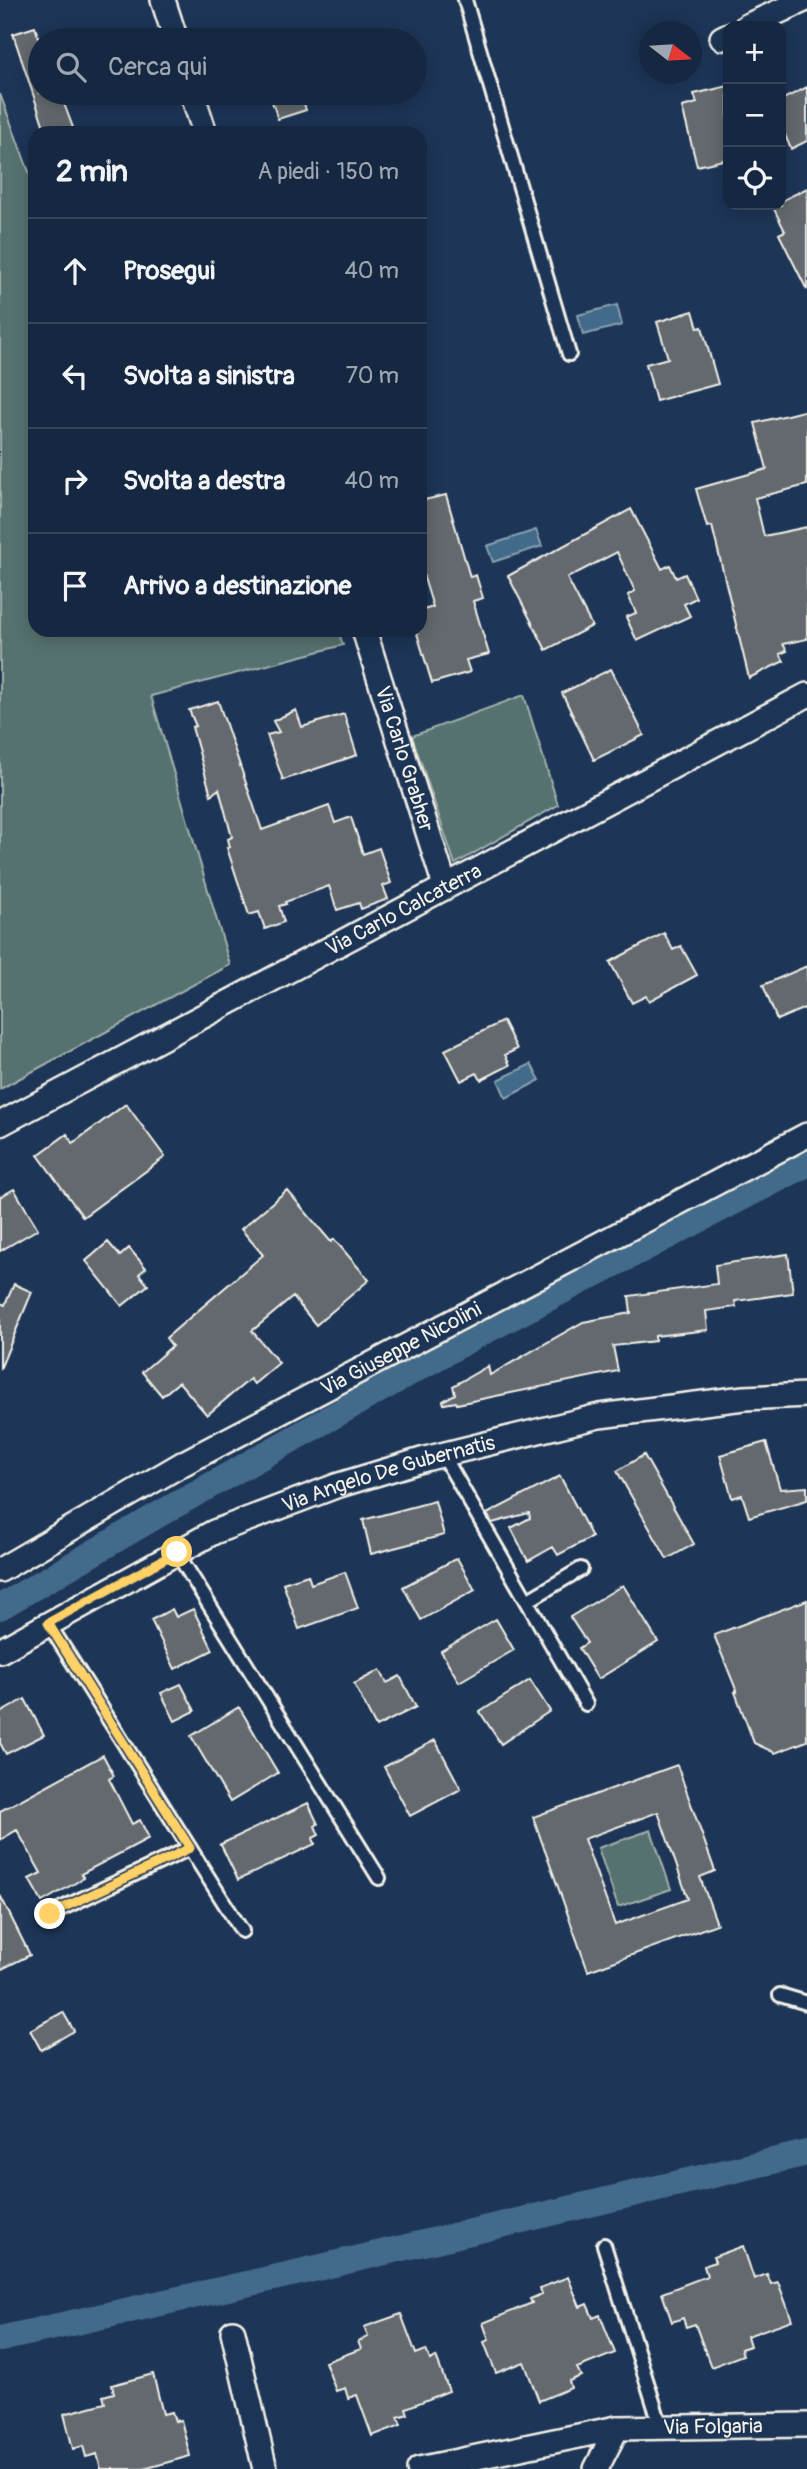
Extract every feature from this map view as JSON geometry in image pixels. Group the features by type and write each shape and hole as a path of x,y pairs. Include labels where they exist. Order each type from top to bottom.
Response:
{"street":[{"path":"163,0 172,28"},
{"path":"758,21 804,0"},
{"path":"196,105 203,126"},
{"name":"Via Carlo Grabher","path":"366,637 445,886"},
{"name":"Via Carlo Calcaterra","path":"0,1124 807,695"},
{"name":"Via Giuseppe Nicolini","path":"0,1570 182,1464 807,1135"},
{"name":"Via Angelo De Gubernatis","path":"0,1651 214,1532 336,1486 443,1455 599,1416 744,1398 807,1395"},
{"path":"233,2332 265,2469"},
{"name":"Via Folgaria","path":"419,2469 617,2428 807,2425"},
{"path":"596,2469 617,2428"}],"lane":[{"path":"464,0 569,354"},
{"path":"443,1455 586,1704"},
{"path":"177,1552 379,1878"},
{"path":"527,1601 581,1569"},
{"path":"48,1623 242,1931"},
{"path":"50,1914 190,1848"},
{"path":"780,1995 807,2003"},
{"path":"604,2245 661,2427"}],"green space":[{"path":"0,94 28,169 28,637 340,637 343,645 151,696 230,965 0,1089"},
{"path":"524,695 558,805 455,864 412,736"},
{"path":"651,1830 671,1889 618,1907 598,1848"}],"water":[{"path":"617,305 622,325 583,335 578,315"},
{"path":"536,530 542,546 493,562 487,546"},
{"path":"531,1064 540,1080 506,1098 498,1080"}],"building":[{"path":"28,29 28,79 13,34"},
{"path":"723,87 723,160 697,166 682,107 697,103 694,94"},
{"path":"807,87 807,141 791,149 786,138 786,98"},
{"path":"37,105 64,105 72,126 44,126"},
{"path":"273,105 305,105 306,110 278,119"},
{"path":"807,188 807,290 779,234 785,231 774,210 786,210 786,198"},
{"path":"693,311 698,328 702,327 718,384 656,401 646,364 668,358 657,322"},
{"path":"807,410 807,485 755,498 764,536 807,527 807,639 783,644 787,651 780,654 784,661 749,678 712,526 707,527 696,489 767,469 755,423"},
{"path":"446,495 470,577 476,575 483,598 473,601 489,654 466,660 470,672 432,683 418,637 427,637 427,609 433,607 427,588 427,499"},
{"path":"631,509 662,569 670,565 676,578 685,574 696,598 684,604 690,616 637,641 626,617 636,613 628,595 635,591 617,552 567,578 592,626 546,650 508,576"},
{"path":"611,669 644,735 594,760 562,693"},
{"path":"218,701 262,830 329,806 335,823 351,817 363,854 379,848 391,883 383,886 388,899 361,909 359,903 337,910 329,886 279,906 284,922 265,929 259,912 249,915 227,848 230,847 228,839 232,837 219,789 211,795 192,727 196,726 189,710"},
{"path":"296,710 302,727 344,714 357,755 283,780 267,735 279,732 273,721"},
{"path":"664,933 673,950 681,946 697,975 649,1001 646,996 632,1003 610,962"},
{"path":"807,966 807,1007 777,1020 763,985"},
{"path":"503,1021 517,1049 505,1055 510,1065 481,1080 477,1073 461,1081 445,1050"},
{"path":"126,1104 165,1157 83,1217 38,1155 67,1134 73,1143"},
{"path":"14,1189 38,1229 0,1251 0,1197"},
{"path":"287,1190 331,1242 334,1239 369,1280 316,1325 293,1297 252,1331 279,1363 254,1384 250,1379 207,1415 179,1382 162,1396 142,1372 172,1346 166,1338 263,1255 241,1229"},
{"path":"108,1242 120,1256 129,1248 146,1268 139,1274 148,1285 122,1306 86,1261"},
{"path":"788,1254 793,1293 735,1301 736,1307 706,1311 708,1330 655,1336 655,1341 613,1346 618,1371 457,1404 444,1404 443,1401 455,1394 453,1386 488,1366 490,1375 583,1322 631,1313 629,1296 717,1284 715,1265"},
{"path":"14,1284 32,1292 0,1369 0,1303 5,1305"},
{"path":"766,1442 780,1489 807,1487 807,1500 749,1517 742,1495 732,1498 720,1455"},
{"path":"644,1455 694,1544 667,1559 617,1471"},
{"path":"560,1476 592,1537 558,1555 553,1547 528,1561 511,1528 530,1518 529,1513 492,1523 487,1514"},
{"path":"435,1501 444,1535 371,1554 363,1520"},
{"path":"457,1558 475,1590 421,1620 403,1587"},
{"path":"345,1572 358,1608 299,1629 283,1583 308,1575 311,1584"},
{"path":"623,1585 658,1642 598,1679 579,1648 587,1643 570,1617"},
{"path":"807,1600 807,1741 775,1753 754,1743 714,1635"},
{"path":"172,1609 176,1617 193,1609 213,1650 175,1669 151,1620"},
{"path":"496,1619 514,1650 459,1682 441,1651"},
{"path":"380,1670 387,1683 400,1676 416,1707 376,1727 354,1684"},
{"path":"530,1680 550,1711 501,1744 480,1712"},
{"path":"181,1684 195,1711 175,1721 161,1693"},
{"path":"25,1699 44,1735 6,1754 0,1743 0,1713"},
{"path":"239,1707 278,1773 230,1802 191,1736"},
{"path":"435,1740 461,1789 410,1816 384,1767"},
{"path":"103,1755 114,1776 109,1779 132,1824 140,1820 149,1838 81,1874 84,1878 42,1902 29,1879 41,1873 17,1830 0,1840 0,1811"},
{"path":"677,1765 715,1871 700,1877 717,1924 588,1971 533,1817","holes":["658,1812 688,1899 615,1925 584,1839"]},
{"path":"308,1803 318,1824 315,1826 319,1835 313,1838 315,1844 238,1880 219,1845"},
{"path":"0,1895 30,1955 0,1970"},
{"path":"63,2012 74,2031 41,2050 30,2030"},
{"path":"743,2246 754,2279 767,2274 771,2284 778,2282 792,2320 747,2336 750,2346 741,2349 743,2355 711,2367 695,2324 686,2327 683,2318 672,2322 662,2293 707,2276 704,2266 715,2262 713,2257"},
{"path":"568,2277 580,2307 587,2304 593,2318 600,2315 615,2353 577,2368 581,2376 569,2381 571,2388 539,2401 524,2362 496,2373 484,2342 489,2340 483,2323 532,2303 530,2299 542,2294 540,2288"},
{"path":"401,2314 416,2354 426,2350 430,2360 436,2357 449,2391 406,2408 408,2414 398,2417 401,2425 372,2436 357,2395 348,2398 345,2388 336,2391 325,2362 361,2349 358,2341 368,2337 364,2327"},
{"path":"153,2374 163,2414 172,2412 175,2421 181,2420 190,2456 144,2469 101,2469 97,2454 86,2457 83,2446 73,2449 64,2414 105,2403 103,2396 114,2393 112,2385"}],"waterway":[{"path":"0,1607 470,1339 807,1164"},
{"path":"0,2339 807,2153"}],"route":[{"path":"50,1914 190,1848 48,1623 177,1552"}]}
